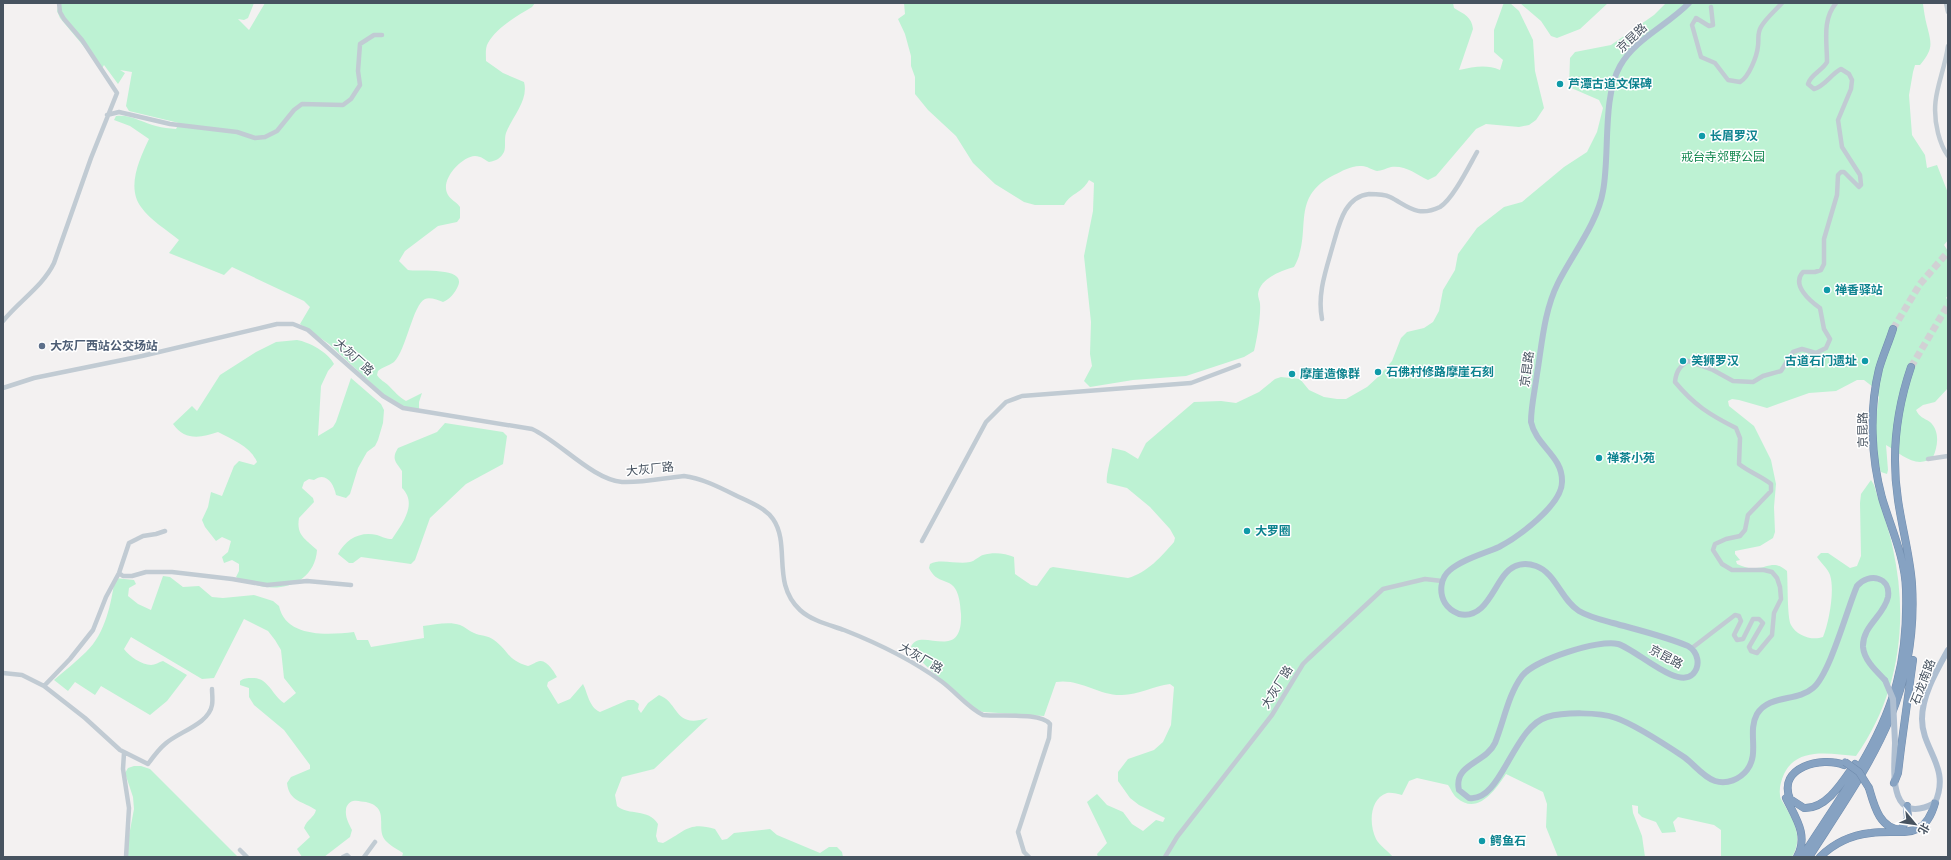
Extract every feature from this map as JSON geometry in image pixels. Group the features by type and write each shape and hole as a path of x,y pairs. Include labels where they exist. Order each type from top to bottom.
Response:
{"highway":[{"name":"京昆路","path":"1802,857 1862,763 1873,740 1897,684 1906,635 1906,587 1898,546 1878,480 1873,444 1873,411 1880,369 1893,329"},
{"path":"1809,857 1867,766 1888,725 1902,687 1908,661 1913,608 1912,582 1894,468 1897,423 1907,377 1911,367"},
{"path":"1894,783 1898,773 1915,637 1916,617 1913,608"},
{"path":"1845,764 1826,761 1803,767 1792,777 1789,782 1788,788 1790,799 1804,808 1819,805 1844,780 1873,740"},
{"path":"1797,857 1801,847 1802,835 1798,820 1785,797 1786,782 1794,769 1808,761 1826,758 1845,764 1859,772 1881,819 1886,824 1899,831"},
{"path":"1820,857 1832,847 1851,837 1870,833 1899,831 1908,832 1921,827 1932,814 1935,803"},
{"path":"1899,831 1908,819 1908,806"}],"main road":[{"name":"京昆路","path":"1689,3 1634,49 1625,58 1617,71 1611,99 1602,200 1558,284 1548,311 1531,422 1536,437 1559,465 1562,483 1560,495 1549,509 1511,539 1450,570 1442,581 1443,598 1448,608 1458,614 1470,614 1485,604 1501,578 1513,567 1520,564 1535,565 1546,571 1568,601 1582,613 1679,642 1692,648 1697,657 1697,667 1692,674 1684,678 1674,677 1627,648 1616,644 1589,647 1535,665 1523,675 1517,685 1492,749 1484,757 1463,769 1460,775 1460,790 1469,798 1479,798 1485,794 1493,785 1521,739 1532,725 1545,717 1561,714 1601,715 1617,718 1676,752 1713,780 1723,782 1739,778 1747,770 1752,760 1754,749 1753,726 1757,714 1768,704 1804,694 1817,685 1826,669 1857,586 1862,580 1868,578 1881,580 1886,585 1888,592 1885,604 1866,632 1863,648 1868,661 1885,680 1894,700 1894,783"},
{"name":"石龙南路","path":"1935,803 1942,788 1942,780 1922,719 1924,703 1930,686 1948,650"},
{"path":"1894,783 1899,800 1908,806 1919,809 1935,803"}],"street":[{"path":"3,321 48,275 54,263 107,115 117,93 82,40 64,19 60,12 59,3"},
{"path":"1711,7 1714,25 1712,27 1699,18 1693,20 1692,30 1699,54 1705,60 1718,67 1728,80 1740,82 1746,77 1755,55 1761,27 1782,3"},
{"path":"1692,648 1735,615 1739,616 1741,621 1734,635 1737,640 1743,639 1753,620 1759,619 1763,623 1749,647 1751,651 1756,653 1772,635 1774,613 1781,599 1780,587 1777,578 1772,572 1732,570 1722,564 1713,550 1715,544 1726,539 1740,536 1745,530 1748,515 1771,491 1771,484 1764,478 1749,472 1739,464 1740,438 1736,428 1706,413 1688,399 1675,382 1676,375 1680,367 1688,361 1712,370 1734,381 1753,382 1763,376 1781,371 1793,352 1802,349 1816,352 1826,348 1830,339 1824,329 1820,308 1808,299 1799,284 1800,276 1803,272 1815,272 1821,270 1824,264 1824,239 1837,195 1838,175 1841,172 1844,172 1859,187 1861,185 1860,175 1842,147 1838,120 1851,90 1852,80 1849,74 1841,68 1834,72 1819,88 1814,89 1808,84 1810,79 1821,71 1827,62 1825,46 1828,17 1836,3"},
{"path":"1946,3 1948,12"},
{"path":"107,115 119,112 170,124 237,132 255,138 265,137 277,130 294,110 302,104 344,105 351,99 360,85 358,71 360,44 374,35 382,35"},
{"path":"1948,46 1934,103 1940,139 1948,156"},
{"path":"1322,319 1320,310 1321,285 1340,220 1352,201 1363,195 1374,194 1388,196 1416,212 1427,212 1441,206 1448,200 1477,152"},
{"name":"大灰厂路","path":"3,388 34,378 142,356 277,324 294,324 308,330 382,396 403,408 532,429 544,435 600,474 614,481 631,482 684,476 692,477 732,494 757,507 773,518 779,534 784,583 794,604 802,612 811,618 869,640 928,672 942,682 976,712 984,715 1033,717 1046,720 1050,724 1051,731 1049,738 1018,832 1024,852 1029,857"},
{"path":"922,541 986,422 1006,402 1022,396 1191,383 1239,365"},
{"path":"1928,459 1948,456"},
{"path":"44,686 70,659 93,630 106,596 119,573 129,543 143,536 156,534 165,530"},
{"path":"119,573 123,576 132,576 146,572 172,572 267,585 307,581 351,585"},
{"name":"大灰厂路","path":"1165,857 1177,837 1272,715 1303,664 1383,589 1425,579 1442,581"},
{"path":"3,673 22,675 44,686 85,718 124,753 148,764 165,744 184,730 196,726 208,714 212,706 212,689"},
{"path":"124,753 123,769 129,808 126,857"},
{"path":"364,857 375,842"},
{"path":"240,850 247,857"},
{"path":"343,857 347,855 349,857"}],"green space":[{"path":"59,3 254,3 248,18 244,20 238,19 249,30 265,3 535,3 532,7 502,27 492,37 486,47 486,61 503,73 524,82 525,89 522,102 506,133 503,154 500,158 492,162 475,156 470,157 458,164 450,175 446,187 448,195 460,207 460,218 457,222 438,226 405,251 399,261 408,270 439,271 455,275 459,280 455,291 446,301 443,302 427,298 421,303 413,318 398,356 390,365 381,368 378,371 377,375 406,401 422,393 419,402 419,410 403,407 385,396 329,344 300,324 310,307 304,301 232,267 224,275 169,253 179,240 154,221 145,212 137,199 135,191 136,173 149,139 130,126 114,120 116,116 127,116 151,125 176,129 179,123 129,111 126,106 132,72 120,70 125,73 118,84 104,65 101,70 91,55 60,18 57,11"},
{"path":"904,3 1453,3 1454,8 1469,19 1473,29 1459,70 1475,67 1490,67 1500,70 1503,60 1494,52 1494,30 1504,3 1510,3 1519,11 1533,40 1535,71 1544,108 1536,120 1529,125 1519,127 1486,124 1476,129 1436,176 1428,180 1410,170 1401,167 1391,167 1377,171 1358,166 1344,170 1320,184 1311,194 1306,205 1300,254 1294,267 1267,279 1260,288 1258,294 1260,314 1254,351 1244,357 1186,376 1133,380 1090,387 1084,381 1092,366 1090,354 1091,322 1084,256 1093,211 1094,183 1089,180 1083,188 1070,198 1064,205 1035,205 1024,202 995,184 973,163 956,136 928,110 915,94 915,77 911,66 911,56 905,34 898,19 905,14"},
{"path":"1520,3 1608,3 1580,29 1557,38 1551,36 1541,21"},
{"name":"戒台寺郊野公园","path":"1666,3 1923,4 1930,38 1930,47 1927,55 1920,65 1915,65 1909,95 1912,135 1925,155 1927,168 1937,165 1948,193 1948,240 1944,245 1948,251 1948,295 1946,298 1948,300 1948,388 1935,402 1923,405 1916,410 1920,416 1930,422 1937,434 1937,443 1933,457 1927,461 1915,461 1903,456 1886,445 1888,470 1887,474 1881,472 1878,463 1876,444 1876,416 1879,397 1873,387 1864,380 1857,380 1836,391 1809,393 1767,408 1739,400 1732,399 1728,401 1729,406 1754,426 1771,460 1776,484 1774,507 1775,532 1773,538 1760,546 1735,551 1735,554 1740,560 1736,561 1737,564 1749,568 1775,565 1787,571 1789,615 1791,625 1794,629 1805,637 1823,637 1831,606 1832,589 1830,575 1817,557 1821,553 1828,553 1850,568 1857,566 1861,556 1861,494 1871,480 1874,485 1889,533 1898,576 1900,630 1897,657 1891,683 1871,733 1856,756 1826,753 1806,755 1797,759 1790,765 1784,774 1780,787 1780,796 1795,825 1797,837 1797,843 1792,857 1721,857 1721,830 1714,825 1678,817 1673,822 1676,832 1662,833 1656,822 1642,817 1638,813 1638,806 1632,805 1633,813 1642,836 1645,857 1558,857 1546,827 1547,804 1543,792 1506,774 1492,793 1479,802 1472,804 1465,803 1457,798 1448,785 1417,778 1409,781 1402,795 1387,793 1381,796 1374,806 1372,813 1372,827 1377,841 1393,857 1098,857 1097,854 1107,843 1087,802 1097,794 1107,805 1123,812 1132,824 1143,831 1156,820 1163,822 1165,818 1139,805 1130,798 1118,781 1118,772 1128,759 1154,750 1163,742 1171,725 1174,687 1170,684 1134,694 1114,695 1073,682 1056,682 1044,716 983,712 977,710 922,662 911,647 916,641 922,640 948,641 955,638 960,629 960,600 957,591 953,586 933,575 929,568 930,564 934,562 965,563 974,561 981,556 991,553 999,553 1014,557 1015,574 1031,585 1037,586 1050,568 1053,567 1128,578 1135,576 1148,568 1174,542 1175,538 1170,529 1150,507 1127,488 1107,483 1112,448 1125,451 1138,459 1146,443 1194,402 1221,401 1236,403 1259,392 1275,379 1281,377 1300,379 1309,390 1324,397 1337,399 1346,399 1367,387 1392,361 1401,338 1407,332 1424,328 1433,322 1439,311 1443,290 1455,270 1458,254 1477,228 1504,207 1522,202 1564,167 1587,152 1597,132 1603,108 1599,100 1569,87 1570,58 1575,52 1611,45 1654,15"},
{"path":"297,340 318,348 327,355 334,364 328,371 321,386 318,436 333,427 336,422 351,378 381,404 384,410 383,423 378,440 375,446 367,452 358,468 350,494 346,498 336,495 331,483 326,478 322,477 314,480 309,479 304,482 302,488 313,498 314,502 299,518 298,524 300,533 317,550 315,561 310,571 303,578 294,583 274,588 263,587 240,580 236,577 239,571 239,564 232,560 224,563 222,557 228,552 231,541 222,537 216,541 205,527 202,520 208,507 211,492 222,496 234,466 239,461 254,465 257,462 254,456 240,444 218,432 199,437 188,436 173,424 192,406 197,411 220,375 256,352 276,342"},
{"path":"445,423 503,432 507,436 503,464 466,484 430,518 415,560 411,564 361,557 353,563 349,563 338,554 349,540 365,534 377,535 392,539 407,514 409,501 407,494 402,488 402,471 395,460 395,455 398,448 437,432"},
{"path":"163,576 170,577 183,587 199,586 212,597 223,598 254,595 273,601 279,606 283,616 290,624 299,629 321,634 354,632 357,640 368,640 371,647 424,638 423,626 446,623 460,625 474,633 492,638 512,658 521,664 528,666 543,661 548,665 557,677 548,682 547,686 558,704 570,699 583,684 591,704 600,712 628,700 634,700 639,704 638,709 641,713 648,703 659,695 666,699 683,718 697,720 708,718 654,769 622,777 615,795 617,806 627,811 644,814 654,819 658,824 656,836 658,842 663,843 687,829 699,826 715,829 722,840 727,839 734,833 770,829 777,835 820,853 829,847 837,847 842,852 843,857 402,857 403,853 389,844 382,835 381,818 378,809 374,805 366,802 353,801 350,802 346,809 347,818 352,830 350,837 324,857 302,857 297,849 310,837 304,828 316,810 294,798 288,789 287,783 291,777 310,769 310,765 284,730 254,705 249,697 249,688 240,685 240,681 244,679 257,678 262,680 284,703 296,693 284,678 281,650 268,631 244,619 214,678 202,679 131,637 124,649 136,660 147,665 154,665 163,661 187,675 167,701 150,715 101,686 95,695 75,682 68,691 54,680 86,652 98,636 103,627 112,597 115,578 134,580 136,584 129,588 128,596 138,604 151,610"},
{"path":"141,766 150,769 238,857 125,857 134,809 133,797 125,773 128,768"}],"tunnel":[{"path":"1893,329 1920,284 1948,252"},
{"path":"1911,367 1948,305"}],"place":[{"name":"芦潭古道文保碑","path":"1560,84"},
{"name":"长眉罗汉","path":"1702,136"},
{"name":"禅香驿站","path":"1827,290"},
{"name":"大灰厂西站公交场站","path":"42,346"},
{"name":"笑狮罗汉","path":"1683,361"},
{"name":"古道石门遗址","path":"1865,361"},
{"name":"石佛村修路摩崖石刻","path":"1378,372"},
{"name":"摩崖造像群","path":"1292,374"},
{"name":"禅茶小苑","path":"1599,458"},
{"name":"大罗圈","path":"1247,531"},
{"name":"鳄鱼石","path":"1482,841"}]}
